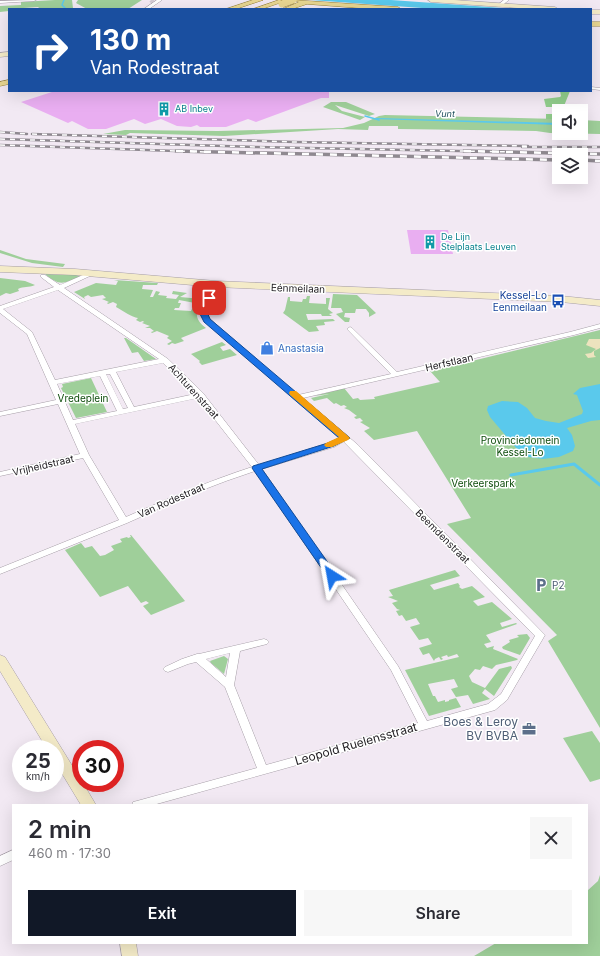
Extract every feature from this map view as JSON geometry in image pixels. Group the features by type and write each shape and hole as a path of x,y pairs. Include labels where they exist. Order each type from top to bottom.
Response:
{"main road":[{"path":"232,8 260,0"},
{"path":"269,8 294,0 366,8"},
{"path":"261,8 284,3 308,2 385,8"}],"street":[{"path":"0,2 34,0"},
{"path":"147,8 154,2 160,0"},
{"path":"431,0 541,8"},
{"path":"500,5 506,0"},
{"name":"Eénmeilaan","path":"0,268 216,284 561,299 599,303"},
{"path":"0,309 90,274"},
{"name":"Achturenstraat","path":"43,276 166,360 200,395 256,468 395,668 424,725"},
{"name":"Beemdenstraat","path":"216,284 203,312 207,320 345,438 540,635"},
{"path":"0,309 30,333 85,455 124,521"},
{"name":"Herfstlaan","path":"298,397 572,334 600,326"},
{"path":"350,329 395,374"},
{"path":"53,383 166,360"},
{"path":"112,371 132,410"},
{"path":"102,373 121,412"},
{"path":"72,425 121,412 200,395"},
{"path":"0,414 61,401"},
{"name":"Van Rodestraat","path":"0,571 124,521 189,492 256,468 331,445 345,438"},
{"name":"Vrijheidstraat","path":"0,474 85,455"},
{"name":"Leopold Ruelensstraat","path":"140,804 197,787 219,783 491,707 498,703 509,689 540,635"},
{"path":"168,669 185,660 264,642"},
{"path":"229,685 236,648"},
{"path":"197,657 229,685 263,771"},
{"path":"0,660 49,740"},
{"path":"64,764 88,804"},
{"path":"0,861 12,855"},
{"path":"128,944 130,956"}],"green space":[{"path":"72,0 73,8 8,8 8,11 0,12 0,6 21,5 21,2"},
{"path":"78,0 142,0 130,8 85,8 76,3"},
{"path":"560,92 570,92 565,104 552,104 552,107 546,107 544,99 560,97"},
{"path":"331,102 346,102 375,114 369,116 335,105 342,111 365,117 360,120 323,107"},
{"path":"546,114 552,114 552,119 546,119"},
{"path":"379,116 552,119 552,133 536,131 398,129 398,126 369,126 368,130 338,129 224,136 130,133 126,135 103,134 125,130 218,131 343,128 364,123"},
{"path":"588,120 600,121 600,134 588,134"},
{"path":"0,250 26,259 65,264 63,267 32,263 0,253"},
{"path":"45,274 77,275 80,277 61,283 54,281"},
{"path":"0,278 25,281 35,285 20,288 18,289 19,291 10,294 6,293 0,296"},
{"path":"114,280 158,283 157,285 143,285 142,289 153,290 150,297 153,297 156,291 160,292 158,295 176,299 179,295 172,294 173,291 187,293 180,297 202,299 197,315 199,322 206,328 181,338 184,341 169,345 167,344 172,341 167,338 169,336 157,331 152,333 151,332 154,331 150,328 145,328 150,326 142,323 144,322 143,321 140,322 136,320 138,318 116,307 117,304 113,302 108,304 107,303 109,302 102,299 106,298 103,295 91,297 88,295 84,297 85,299 74,292 96,283 116,285 118,281","holes":["179,300 195,303 191,311 174,310 175,308 179,308 181,303 178,303"]},
{"path":"333,294 357,295 376,313 369,317 369,313 366,309 356,309 355,313 345,313 344,317 350,318 349,322 345,322 336,314 343,312 341,308 331,308"},
{"path":"307,296 310,296 309,303 326,304 326,298 330,298 328,309 333,313 329,314 332,316 306,314 308,320 333,319 335,321 324,322 325,325 316,326 319,331 309,332 283,313 288,297 290,297 290,301 302,302"},
{"name":"Provinciedomein Kessel-Lo","path":"600,330 600,728 548,641 557,635 447,524 471,518 417,431 374,440 364,431 370,428 360,422 363,421 360,418 356,419 354,417 357,416 344,408 347,407 344,405 341,406 336,403 334,404 327,398 314,401 311,398 329,394 314,396 344,388 353,399 375,399 374,397 440,382 430,371"},
{"path":"124,338 156,359 144,361 138,352 132,353"},
{"path":"222,342 226,345 220,347 223,351 230,349 237,355 202,365 199,362 200,361 191,354"},
{"name":"Vredeplein","path":"91,378 107,412 76,418 61,388 63,387 62,384"},
{"path":"130,535 185,601 151,615 143,606 149,603 146,601 141,603 128,586 100,597 65,550 81,543 85,548 92,546 100,556 105,555 114,550 111,546 122,542 120,539 131,537"},
{"path":"455,570 460,576 430,585 434,590 458,583 460,586 459,587 462,589 472,586 485,597 473,601 478,606 492,602 512,619 500,623 502,627 517,624 486,635 491,642 484,644 487,648 494,646 493,649 518,659 496,665 492,669 483,666 480,670 475,669 469,676 472,682 485,688 499,669 511,666 512,668 494,696 485,689 482,693 490,699 473,704 468,695 456,697 451,689 458,687 454,679 428,684 433,696 435,696 438,702 445,700 445,702 456,698 461,707 429,716 405,670 459,657 457,654 448,657 447,655 441,657 443,659 441,660 439,657 434,661 429,653 423,655 419,648 432,644 428,638 419,640 410,627 420,624 416,618 406,621 402,615 399,616 396,611 400,610 397,609 392,603 398,601 388,597 393,596 389,590"},
{"path":"527,634 530,638 520,655 503,649 502,647 510,642 509,640 519,637 517,635"},
{"path":"224,656 228,659 224,674 210,661"},
{"path":"592,731 600,743 600,779 590,782 563,738"},
{"path":"600,875 600,956 474,956 494,944 588,944 588,890 598,881"}],"sand":[{"path":"589,339 600,339 600,348 594,351 594,355 596,357 588,358 585,354 591,353 596,349 586,345"}],"water":[{"path":"311,0 391,0 502,8 422,8"},
{"path":"374,119 552,123 552,125"},
{"path":"600,384 600,420 567,428 572,435 575,446 573,451 559,457 543,459 529,457 517,449 490,417 487,410 488,406 502,401 518,402 527,408 535,418 559,423 582,414 583,411 577,395 573,394 580,388"}],"building":[{"name":"AB Inbev","path":"52,92 329,92 329,98 321,98 256,122 248,119 226,127 200,127 197,125 191,127 177,126 161,119 145,124 134,119 106,129 88,129 72,121 68,123 21,102"},
{"name":"De Lijn Stelplaats Leuven","path":"407,230 448,230 453,254 411,254"}],"waterway":[{"name":"Vunt","path":"64,0 62,5 65,8"},
{"name":"Vunt","path":"365,116 379,120"},
{"path":"511,475 574,464 600,485"}],"railway":[{"path":"0,132 27,134"},
{"path":"32,134 295,142 528,146"},
{"path":"0,139 256,147 482,151"},
{"path":"0,145 205,152"},
{"path":"522,147 600,147"},
{"path":"176,151 552,160"},
{"path":"464,151 482,151"},
{"path":"482,151 513,152"},
{"path":"482,151 600,154"},
{"path":"588,160 600,161"}],"slow traffic":[{"path":"293,393 345,438 329,445"}],"place":[{"name":"AB Inbev","path":"164,109"},
{"name":"De Lijn Stelplaats Leuven","path":"430,242"},
{"name":"Kessel-Lo Eenmeilaan","path":"558,301"},
{"name":"Anastasia","path":"267,348"},
{"name":"P2","path":"541,585"},
{"name":"Boes & Leroy BV BVBA","path":"529,729"}],"route":[{"path":"209,298 203,312 207,320 345,438 331,445 256,468 266,480 332,576"}],"park label":[{"name":"Verkeerspark","path":"483,483"}]}
